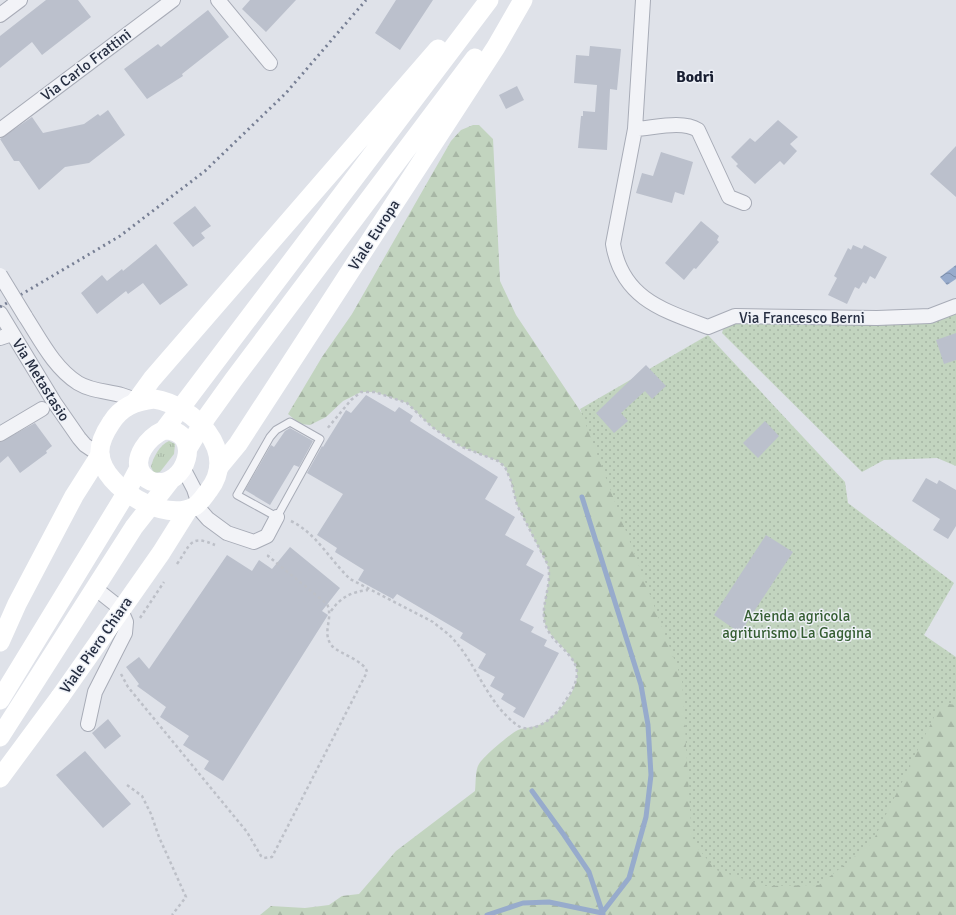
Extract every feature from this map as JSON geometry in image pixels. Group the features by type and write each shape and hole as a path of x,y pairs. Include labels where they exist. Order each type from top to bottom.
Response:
{"street":[{"path":"0,15 20,0"},
{"name":"Via Carlo Frattini","path":"0,130 173,0"},
{"path":"218,0 270,63"},
{"path":"136,402 152,379 482,0"},
{"path":"164,430 489,0"},
{"name":"Viale Europa","path":"176,474 187,459 188,448 206,418 234,379 518,0"},
{"name":"Viale Europa","path":"219,467 238,444 496,47 523,0"},
{"name":"Via Francesco Berni","path":"643,0 635,129 613,244 615,257 632,288 649,303 671,314 708,327 735,316 877,318 915,317 930,316 956,306"},
{"path":"635,129 683,125 692,126 698,130 729,197 744,203"},
{"name":"Via Metastasio","path":"0,275 57,365 78,383 102,391 119,393 136,402"},
{"name":"Via Metastasio","path":"4,327 48,405 92,450"},
{"name":"Via Metastasio","path":"119,393 139,387 152,379"},
{"path":"0,642 4,624 18,604 84,478 92,450 101,445 110,424 117,414 136,402 154,399 170,403 192,417 214,441 219,459 219,467"},
{"path":"0,434 48,405"},
{"path":"0,700 118,506 139,468 139,458 143,449 157,433 164,430 169,430 181,435 188,448"},
{"path":"92,450 110,476 134,497 164,510 180,512 188,510"},
{"name":"Viale Piero Chiara","path":"0,778 60,697 161,554 188,510 197,504 212,487 217,477 219,467"},
{"path":"139,468 144,476 151,482 160,484 176,474 194,489 201,511 208,520 227,533 254,542 267,536 277,517"},
{"name":"Viale Piero Chiara","path":"0,738 134,527 156,496 176,474"},
{"path":"88,724 95,692 125,633 126,622 120,608 96,589"}],"lane":[{"path":"290,422 320,439 277,517 237,495 256,460 273,434 283,425 290,422"}],"path":[{"path":"277,517 298,524 319,544 339,569 350,579 433,622 454,640 484,686 517,726 531,728 550,719 559,710 573,690 577,678 575,665 548,629 544,619 550,575 548,566 517,505 505,467 498,461 462,447 446,437 431,426 407,403 375,392 361,392 351,400 320,439"},
{"path":"173,570 192,542 197,539 202,539 216,545"},
{"path":"268,556 272,550"},
{"path":"263,555 268,556 327,604 330,611"},
{"path":"136,623 169,576"},
{"path":"121,669 121,674 128,687 247,832 261,856 268,858 272,856 367,672 364,666 333,647 327,638 330,611 339,600 349,594 369,590"},
{"path":"127,785 142,796 151,814 158,837 186,897 172,915"}],"green space":[{"path":"473,125 479,125 493,139 500,281 516,315 589,424 880,786 956,681 956,915 260,915 271,906 305,908 329,905 342,896 359,894 396,851 475,791 476,773 479,764 503,740 518,730 534,727 545,722 558,712 572,691 577,677 576,668 573,661 551,635 544,620 543,614 549,580 548,566 517,505 511,481 505,467 498,461 462,447 446,437 431,426 407,403 375,392 361,392 343,401 326,417 310,425 300,424 288,414 322,357 352,314 451,141 461,130"},
{"path":"956,309 956,466 937,458 884,460 862,472 722,333 725,323"},
{"name":"Azienda agricola agriturismo La Gaggina","path":"708,335 845,482 848,503 954,583 924,635 956,657 956,705 941,703 872,843 819,885 765,886 716,870 692,841 682,680 580,409"},
{"path":"169,441 175,444 174,454 160,472 154,473 151,467 153,459 160,448"}],"water":[{"path":"956,265 956,279 947,285 940,277"}],"building":[{"path":"46,0 78,0 91,17 42,55 32,42 0,68 0,36"},
{"path":"250,0 296,0 266,32 242,9"},
{"path":"396,0 433,0 400,50 375,33"},
{"path":"208,10 229,37 182,74 183,76 147,99 124,69 158,44 161,47"},
{"path":"590,46 621,49 617,90 610,89 607,150 578,148 581,116 583,116 583,111 595,112 597,85 574,83 576,55 589,56"},
{"path":"517,86 524,100 506,109 499,95"},
{"path":"108,110 125,135 89,163 65,167 39,190 19,161 14,161 0,139 32,117 43,133 84,124 98,114 100,116"},
{"path":"778,120 798,137 790,144 797,151 784,165 780,161 755,184 736,166 738,164 731,157 750,138 755,142"},
{"path":"956,146 956,197 930,174"},
{"path":"661,152 693,162 684,195 675,192 672,203 636,193 642,173 653,176"},
{"path":"195,206 211,226 201,233 205,238 193,247 173,223"},
{"path":"701,221 719,236 717,240 719,242 696,269 694,268 684,280 665,263"},
{"path":"156,244 188,285 160,305 143,283 128,294 126,291 97,314 81,293 102,275 107,281 122,269 123,271"},
{"path":"853,245 862,249 864,245 887,257 875,279 870,276 866,284 863,282 859,289 855,287 847,304 828,295 837,278 834,276 848,248 851,250"},
{"path":"956,333 956,360 944,364 936,340"},
{"path":"646,365 666,386 652,399 645,391 621,413 628,421 614,433 596,413"},
{"path":"366,395 395,412 399,407 413,416 410,421 498,477 485,499 515,517 505,535 534,551 526,565 544,575 520,620 534,627 531,632 547,640 544,646 559,653 524,718 513,712 516,708 501,699 504,694 490,686 495,677 478,668 486,654 460,638 463,633 397,594 393,599 358,580 364,570 335,552 337,548 317,535 343,494 307,473 322,446 323,447 346,410 351,413"},
{"path":"765,421 779,436 758,458 743,443"},
{"path":"35,423 52,446 46,451 47,453 20,473 8,456 0,463 0,442"},
{"path":"290,428 313,441 299,467 294,465 270,505 245,490 271,445 274,447 285,431"},
{"path":"926,478 937,484 939,480 956,490 956,526 948,539 933,530 940,519 912,501"},
{"path":"766,535 793,552 740,633 714,615"},
{"path":"290,547 340,588 322,611 328,615 223,781 204,769 209,761 183,745 189,736 160,717 166,707 137,686 139,684 126,667 139,657 149,669 227,555 252,571 259,560 272,569"},
{"path":"108,719 121,736 105,749 92,733"},
{"path":"85,751 131,804 103,828 56,775"}],"waterway":[{"path":"487,915 523,903 549,902 602,913 629,878 646,817 651,775 648,725 641,685 582,497"},
{"path":"532,791 589,872 603,914"}],"railway":[{"path":"0,307 120,236 205,171 286,93 366,0"}],"district":[{"name":"Bodri","path":"695,76"}]}
